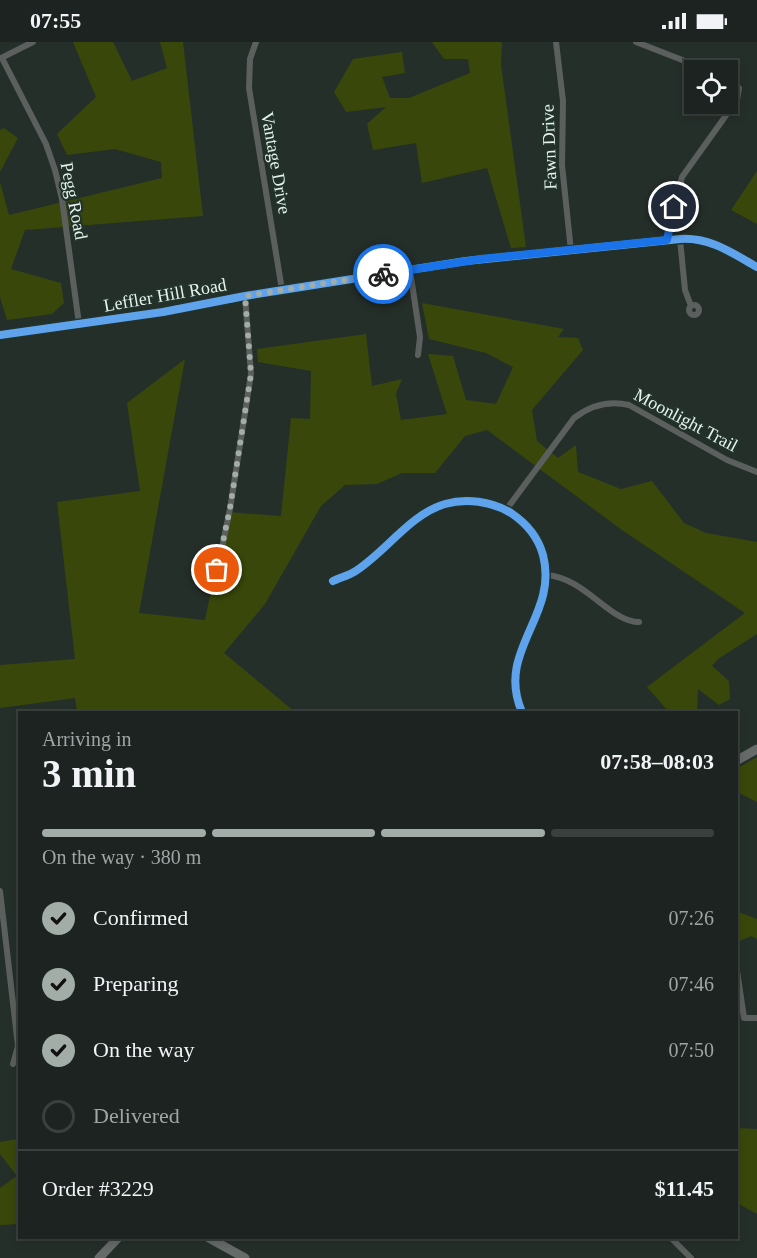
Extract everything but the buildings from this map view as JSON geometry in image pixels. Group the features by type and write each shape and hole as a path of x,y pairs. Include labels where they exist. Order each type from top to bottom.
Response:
{"main road":[{"path":"738,760 757,749"},
{"path":"99,1258 117,1239"},
{"path":"211,1239 245,1258"}],"street":[{"path":"1,58 33,42"},
{"name":"Vantage Drive","path":"256,42 249,69 250,98 282,290"},
{"name":"Fawn Drive","path":"556,42 563,101 562,165 572,251"},
{"path":"636,42 684,61"},
{"name":"Pegg Road","path":"1,58 46,144 55,170 61,196 79,324"},
{"path":"667,240 682,177 727,114"},
{"path":"680,239 685,290 691,306"},
{"name":"Leffler Hill Road","path":"0,335 170,311 245,296 481,259 667,240 698,239 715,243 757,267"},
{"path":"410,270 420,337 418,355"},
{"path":"214,586 230,508 251,374 245,296"},
{"name":"Moonlight Trail","path":"506,510 574,418 583,411 602,404 620,403 638,409 727,460 757,472"},
{"path":"333,581 355,571 426,513 443,505 461,501 479,501 506,510 524,522 542,550 547,575 541,607 520,651 516,668 515,691 522,711"},
{"path":"547,575 570,581 626,620 639,622"},
{"path":"0,891 18,1046 13,1064"},
{"path":"738,978 744,1018 757,1018"},
{"path":"672,1239 692,1258"}],"green space":[{"path":"73,42 113,42 132,81 167,68 160,42 183,42 203,216 25,230 11,269 61,283 64,303 52,314 7,320 0,297 0,182 9,215 162,178 161,162 115,149 67,155 57,134 96,97"},
{"path":"432,42 502,42 501,65 526,247 511,248 487,168 422,183 416,143 373,150 367,124 386,107 346,112 334,92 353,59 402,52 405,73 382,77 390,98 409,98 470,73 468,59 444,59"},
{"path":"4,128 18,138 0,172 0,130"},
{"path":"757,171 757,224 731,210"},
{"path":"422,303 564,329 558,337 578,338 583,350 532,410 537,441 558,458 576,445 578,472 621,489 652,481 684,523 706,533 757,542 757,634 718,659 712,666 729,681 730,699 719,705 698,689 697,711 668,711 647,687 745,613 622,530 487,430 465,436 435,473 402,473 377,484 345,485 321,506 265,604 224,653 294,711 77,711 75,698 0,708 0,665 75,659 57,502 140,491 127,403 185,359 139,613 205,620 227,512 281,516 291,418 310,419 311,371 258,362 257,349 366,334 372,386 402,379 396,394 401,420 447,414 428,354 453,356 466,400 496,404 513,367 486,353 429,339"},
{"path":"757,757 757,802 738,792 738,768"},
{"path":"738,912 757,919 757,939 751,936 738,942"},
{"path":"18,1082 18,1139 17,1084"},
{"path":"738,1128 757,1129 757,1214 738,1204"},
{"path":"18,1139 18,1224 0,1225 0,1188 17,1176 0,1154 0,1142"}],"cycle path":[{"path":"0,335 163,312 245,296 466,261 680,239 711,243 757,267"},
{"path":"333,581 354,572 420,516 445,504 461,501 478,502 511,513 522,521 535,536 543,555 546,577 543,597 516,670 516,690 522,711"}],"way so far":[{"path":"217,570 230,508 251,374 245,296 383,274"}],"route":[{"path":"383,274 481,259 667,240 674,207"}]}
